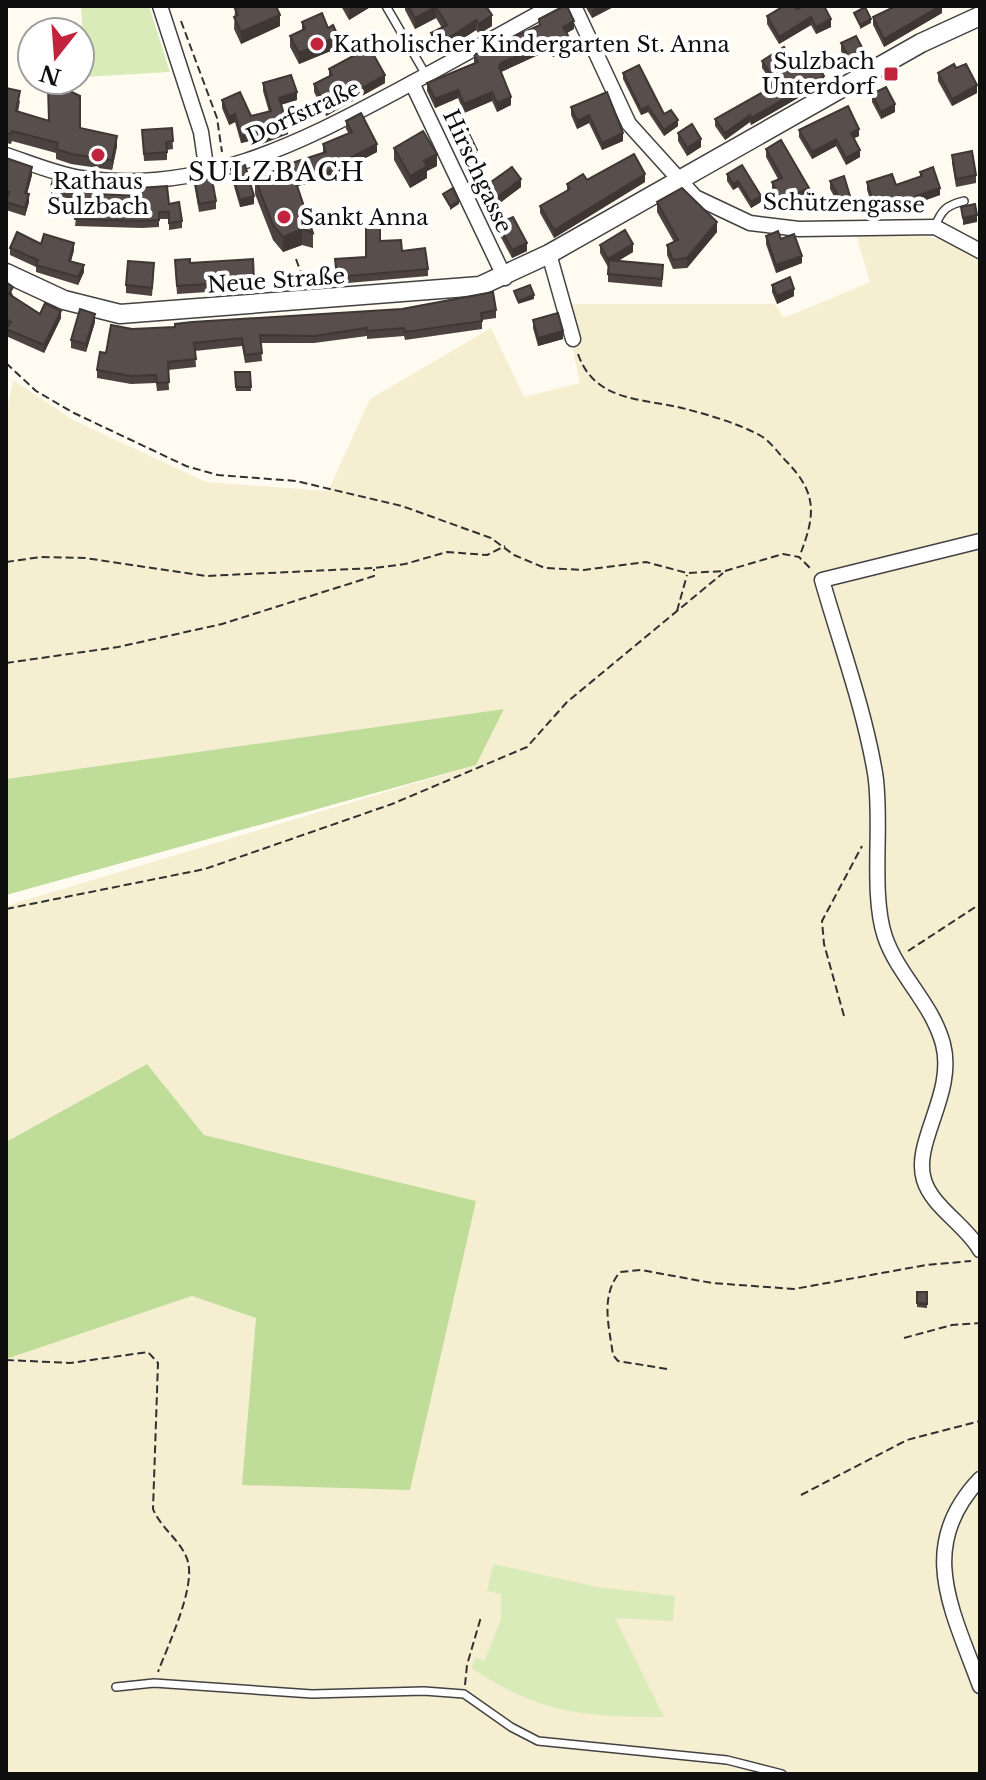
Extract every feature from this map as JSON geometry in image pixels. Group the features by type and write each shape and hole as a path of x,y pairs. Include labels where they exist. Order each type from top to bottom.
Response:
{"street":[{"path":"160,6 201,132 207,173"},
{"name":"Dorfstraße","path":"6,155 58,173 100,180 157,180 224,169 310,138 552,6"},
{"name":"Schützengasse","path":"574,6 629,124 695,197 750,223 799,229 935,227 980,251"},
{"name":"Neue Straße","path":"6,273 64,300 120,314 450,291 505,278 921,43 980,16"},
{"name":"Hirschgasse","path":"419,79 505,278"},
{"path":"549,254 573,339"},
{"path":"978,1256 970,1232 937,1200 924,1180 923,1163 946,1082 946,1064 942,1042 927,1005 885,937 875,775 822,580 980,541"},
{"path":"980,1479 966,1495 948,1529 942,1569 946,1591 980,1686"}],"lane":[{"path":"386,6 419,79"},
{"path":"935,227 940,213 952,204 964,201"},
{"path":"116,1687 154,1683 312,1694 424,1691 464,1694 511,1727 538,1741 727,1760 782,1774"}],"path":[{"path":"181,20 217,118 224,169"},
{"path":"296,259 308,291"},
{"path":"573,339 582,364 604,389 628,399 686,409 762,436 802,477 814,518 799,557"},
{"path":"6,363 36,391 74,413 186,466 218,475 296,481 402,506 505,546 514,555 545,568 584,570 646,562 687,573 725,571 783,554 799,557 822,580"},
{"path":"6,562 41,557 85,558 206,576 374,568 405,564 447,552 497,553 505,546"},
{"path":"6,663 118,647 222,624 374,576 374,568"},
{"path":"6,909 205,869 392,804 527,747 567,702 725,571"},
{"path":"677,612 687,573"},
{"path":"844,1016 824,944 822,921 857,860 869,826 876,822"},
{"path":"896,957 980,904"},
{"path":"667,1369 618,1361 613,1355 607,1302 611,1283 620,1272 641,1270 712,1283 794,1289 978,1256"},
{"path":"904,1338 952,1325 980,1323"},
{"path":"6,1360 70,1363 148,1352 158,1363 153,1509 159,1524 188,1561 188,1586 154,1683"},
{"path":"801,1495 907,1440 980,1421"},
{"path":"464,1694 467,1665 481,1617"}],"shaded area":[{"path":"855,232 929,237 978,245 980,238 980,1774 6,1774 6,1359 192,1296 256,1318 242,1485 476,1201 204,1135 147,1064 6,1142 6,906 476,765 504,709 6,779 6,416 13,380 73,420 206,482 328,491 370,399 491,328 524,397 580,383 572,346 580,342 571,304 775,304 784,318 870,282"}],"green space":[{"path":"81,6 149,6 170,72 96,76 96,16 82,16"},
{"path":"504,709 476,765 6,895 6,779"},
{"path":"147,1064 204,1135 476,1201 410,1490 242,1485 256,1318 192,1296 6,1359 6,1142"},
{"path":"493,1564 598,1587 675,1596 673,1621 615,1618 664,1717 610,1716 563,1710 519,1695 471,1668 476,1657 484,1662 501,1619 501,1594 487,1591"}],"building":[{"path":"242,6 276,6 280,15 241,32 234,17 238,15 235,9"},
{"path":"408,6 486,6 492,15 479,24 476,20 438,45 431,33 447,25 436,7 415,18"},
{"path":"567,6 574,21 563,27 570,39 553,48 549,42 501,63 499,67 511,97 497,103 492,92 464,104 458,90 435,99 427,83 478,62 474,55 540,25 539,19"},
{"path":"784,6 795,6 797,9 824,6 831,19 816,27 811,17 779,37 767,16"},
{"path":"896,6 940,6 884,39 873,17"},
{"path":"865,7 871,19 860,25 854,13"},
{"path":"322,13 328,28 333,25 338,36 299,53 290,36 305,29 302,22"},
{"path":"856,36 865,53 850,60 841,43"},
{"path":"367,43 385,75 326,108 314,84 332,75 329,69 357,54 355,50"},
{"path":"784,47 797,68 814,58 824,76 751,118 750,115 725,133 715,119 772,87 767,79 772,76 762,61"},
{"path":"954,64 956,68 966,64 977,85 952,99 938,73"},
{"path":"639,65 664,114 671,110 678,120 664,130 648,106 641,110 623,73"},
{"path":"291,75 297,92 279,98 288,126 259,137 258,131 241,136 235,114 229,117 222,100 240,92 251,116 271,111 263,83"},
{"path":"886,87 895,104 881,112 872,94"},
{"path":"6,88 16,90 16,96 19,96 16,111 49,121 48,96 80,96 80,128 117,136 112,160 71,154 56,149 58,143 12,131 11,134 6,133"},
{"path":"607,92 623,133 602,143 589,115 577,121 571,107"},
{"path":"848,106 859,129 851,133 860,150 846,158 836,139 812,152 799,130"},
{"path":"361,113 377,144 346,160 348,166 297,179 292,163 326,152 323,144 352,132 346,121"},
{"path":"460,115 477,150 465,156 448,120"},
{"path":"692,124 701,139 687,148 678,133"},
{"path":"172,128 173,141 166,142 167,152 144,154 142,130"},
{"path":"423,131 437,154 424,161 427,166 410,176 394,148"},
{"path":"781,140 809,188 781,200 772,182 782,178 766,149"},
{"path":"972,151 976,175 956,179 952,155"},
{"path":"634,154 645,174 554,230 540,206 570,189 567,184 583,174 587,180"},
{"path":"6,158 32,167 25,193 29,194 25,208 6,202 9,192 6,191"},
{"path":"245,165 254,196 240,200 231,169"},
{"name":"Sankt Anna","path":"290,165 313,233 302,229 283,237 273,225 255,178"},
{"path":"742,165 761,196 751,202 738,181 733,184 727,174"},
{"path":"512,167 521,179 488,204 481,189"},
{"path":"933,167 940,188 916,196 919,205 902,207 900,196 874,204 867,182 892,174 896,185 922,176 920,172"},
{"path":"211,174 216,201 199,204 194,176"},
{"path":"54,176 98,184 96,194 140,196 139,188 167,186 169,204 179,202 182,221 169,223 169,212 159,212 159,220 75,219 80,194 51,187"},
{"path":"844,176 850,196 840,199 830,181"},
{"path":"453,188 459,201 450,206 443,194"},
{"path":"682,188 717,222 687,258 673,260 667,245 678,240 657,202"},
{"path":"975,204 977,215 963,218 961,207"},
{"path":"513,217 527,243 512,250 498,224"},
{"path":"366,226 380,226 380,241 401,240 402,251 425,248 428,269 337,277 335,259 366,257"},
{"path":"625,230 633,244 608,259 600,245"},
{"path":"778,231 781,239 794,234 802,256 776,265 766,236"},
{"path":"17,232 41,244 44,234 74,243 69,261 84,265 78,277 36,265 38,260 10,248"},
{"path":"190,259 190,263 253,259 254,281 177,286 175,260"},
{"path":"609,260 663,265 662,279 608,274"},
{"path":"128,261 154,263 152,288 126,285"},
{"path":"790,277 794,289 777,296 772,285"},
{"path":"6,282 13,287 9,294 40,314 45,303 61,311 44,345 6,329 11,322 6,319"},
{"path":"530,285 534,295 518,301 514,291"},
{"path":"493,292 496,310 481,313 482,321 405,332 404,328 367,331 367,328 314,336 260,335 262,353 245,355 242,338 194,343 196,359 168,362 169,382 157,383 156,375 131,376 97,370 100,352 106,353 111,325 132,329 175,327 175,324 192,322 402,309"},
{"path":"80,309 95,314 86,344 71,340"},
{"path":"558,313 563,331 538,338 533,320"},
{"path":"235,372 250,372 251,387 236,387"},
{"path":"917,1292 927,1292 927,1304 917,1303"}],"place":[{"name":"Katholischer Kindergarten St. Anna","path":"317,44"},
{"name":"Sulzbach Unterdorf","path":"891,74"},
{"name":"Rathaus Sulzbach","path":"98,155"},
{"name":"Sankt Anna","path":"284,217"}],"district":[{"name":"SULZBACH","path":"277,172"}]}
